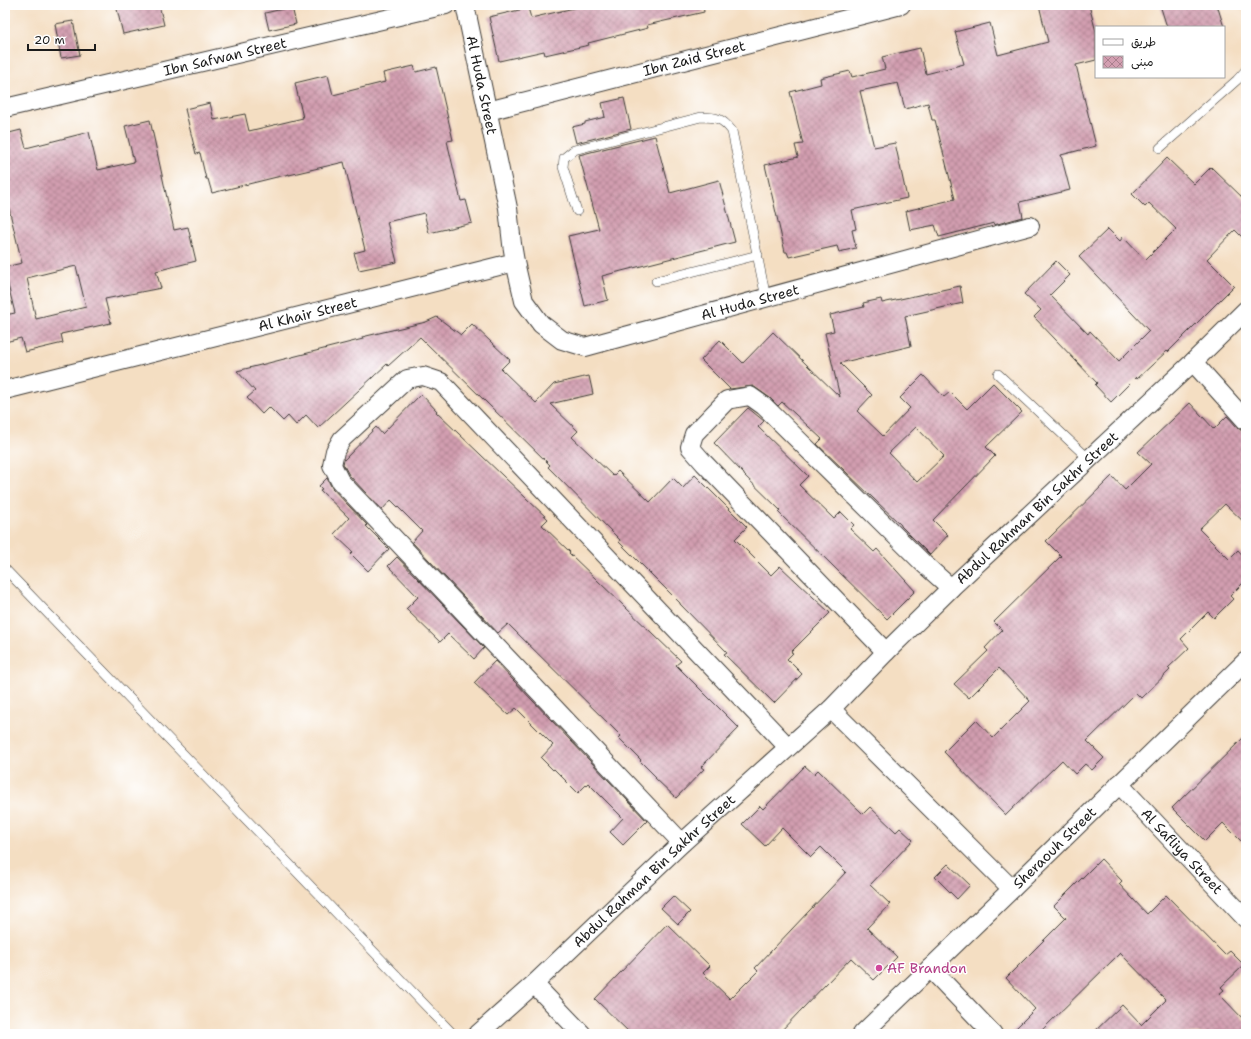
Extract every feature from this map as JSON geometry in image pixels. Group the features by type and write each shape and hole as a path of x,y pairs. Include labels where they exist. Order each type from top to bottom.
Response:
{"street":[{"name":"Ibn Safwan Street","path":"5,108 446,5"},
{"name":"Al Huda Street","path":"465,5 508,208 515,262 524,300 541,324 562,340 585,347 1030,226"},
{"name":"Ibn Zaid Street","path":"488,111 901,5"},
{"name":"Al Khair Street","path":"5,390 515,262"},
{"name":"Abdul Rahman Bin Sakhr Street","path":"478,1034 534,984 682,843 831,709 951,588 1193,362 1246,310"},
{"path":"1193,362 1246,421"},
{"path":"682,843 340,481 332,465 335,451 342,439 407,380 423,376 441,382 788,747"},
{"path":"886,652 690,447 694,434 727,400 750,396 764,406 924,564 951,588"},
{"name":"Sheraouh Street","path":"862,1034 1246,661"},
{"path":"831,709 1012,889"},
{"name":"Al Safliya Street","path":"1118,784 1246,918"},
{"path":"930,968 993,1034"},
{"path":"534,984 582,1034"}],"lane":[{"path":"1160,148 1237,80 1246,70"},
{"path":"577,211 563,167 564,158 574,150 701,117 713,117 724,121 732,131 766,298"},
{"path":"656,282 758,255"},
{"path":"998,374 1089,459"},
{"path":"5,569 453,1034"}],"building":[{"path":"116,5 159,5 164,25 123,34"},
{"path":"587,5 703,5 704,12 647,25 648,28 588,43 589,45 545,55 544,51 499,61 489,17 528,8 531,18"},
{"path":"1039,5 1089,5 1095,28 1095,60 1076,65 1096,146 1061,155 1070,190 1020,202 1023,217 994,225 994,223 939,237 935,225 910,230 906,211 955,199 935,120 932,120 928,103 905,109 898,83 860,91 874,147 895,143 907,198 852,210 856,229 852,230 856,248 839,252 837,246 789,257 787,252 785,252 765,165 798,157 795,145 803,144 790,92 821,84 820,78 850,71 852,77 885,69 882,57 920,48 926,74 964,64 955,32 990,23 998,55 1048,42"},
{"path":"1160,5 1217,5 1224,26 1167,26"},
{"path":"292,7 296,24 269,30 265,13"},
{"path":"73,21 80,55 61,58 55,24"},
{"path":"414,66 416,72 436,67 453,140 447,141 461,201 466,200 472,223 429,233 424,213 387,222 397,262 359,270 354,253 365,250 344,162 212,193 208,179 206,179 200,153 196,154 185,109 210,103 214,120 245,114 249,131 303,118 295,83 328,75 333,95 385,82 383,73"},
{"path":"624,98 631,129 576,143 572,127 605,117 602,103"},
{"path":"150,120 174,230 188,227 196,261 156,271 161,288 105,299 111,323 61,334 63,343 25,352 21,338 5,342 5,315 15,313 5,273 5,267 22,263 5,192 5,134 21,130 26,148 89,132 98,170 134,162 125,126","holes":["76,266 86,307 36,319 27,278"]},
{"path":"655,136 670,193 719,180 735,242 602,276 608,300 585,306 568,236 599,229 579,155"},
{"path":"1167,158 1194,184 1211,167 1246,201 1246,241 1235,230 1207,259 1234,286 1168,352 1167,351 1137,379 1136,377 1111,402 1095,385 1097,383 1034,317 1041,310 1024,294 1056,261 1070,275 1050,295 1088,334 1090,331 1119,361 1149,331 1079,257 1108,229 1120,241 1123,237 1145,260 1176,229 1149,203 1145,207 1132,194"},
{"path":"960,286 963,303 905,316 911,346 840,363 872,395 857,411 883,436 910,408 900,398 923,375 944,397 950,392 967,409 993,383 1022,412 986,447 995,456 933,520 948,535 930,555 817,444 822,439 782,402 778,406 770,398 753,386 730,389 701,360 720,340 743,363 773,332 840,397 825,333 834,331 830,315 864,307 863,303 881,299 882,303","holes":["916,427 944,456 917,482 889,453"]},
{"path":"437,317 461,335 472,324 510,360 501,369 536,403 554,384 589,376 593,394 550,404 578,431 572,437 613,476 618,471 650,502 673,478 683,488 695,475 747,527 735,539 771,575 780,566 830,613 791,652 793,653 787,659 802,674 774,703 724,654 727,652 548,467 550,465 420,337 388,366 387,364 318,428 306,415 296,425 288,416 283,421 269,407 262,414 247,398 255,391 237,371 363,339 362,337 426,322"},
{"path":"421,394 437,411 436,412 548,519 542,525 681,661 676,665 739,728 701,767 704,769 676,798 655,778 656,777 640,761 641,760 619,738 621,736 508,624 498,633 412,542 422,531 391,500 382,510 349,475 343,464 344,460 376,427 382,434"},
{"path":"1190,403 1214,429 1227,416 1238,428 1242,431 1246,431 1246,524 1225,504 1199,529 1229,559 1238,550 1246,559 1246,580 1230,596 1233,599 1214,618 1208,612 1181,639 1189,648 1168,668 1170,670 1141,698 1136,693 1087,741 1104,758 1092,770 1085,764 1075,774 1062,760 1006,815 944,752 976,720 993,738 1030,701 999,668 969,698 954,684 988,651 985,648 1002,630 994,622 1061,556 1046,541 1112,476 1125,490 1151,464 1138,452"},
{"path":"748,408 764,421 758,427 808,476 799,485 834,519 841,512 854,525 850,529 874,552 877,549 915,591 887,619 778,512 780,510 714,443"},
{"path":"327,478 332,488 389,549 368,571 351,554 353,552 334,534 349,518 320,490 322,489 319,486"},
{"path":"397,557 484,648 474,659 448,634 440,642 406,609 418,597 388,566"},
{"path":"495,661 647,821 623,845 610,832 623,818 588,783 578,793 541,758 553,745 516,708 508,715 474,683"},
{"path":"1246,735 1246,846 1223,823 1205,841 1172,808"},
{"path":"805,766 814,774 818,770 863,814 870,807 896,832 900,828 913,840 870,885 890,904 867,928 897,957 874,980 851,958 778,1034 631,1034 595,999 667,924 710,966 703,973 730,999 758,971 755,968 846,872 821,847 811,857 782,828 765,846 742,824 760,806 763,809"},
{"path":"1101,859 1122,881 1119,884 1147,914 1166,895 1225,955 1230,951 1244,965 1221,987 1224,990 1219,994 1246,1022 1246,1034 1092,1034 1122,1005 1141,1025 1166,1000 1120,953 1038,1034 1010,1034 1035,1009 1006,978 1066,918 1054,906"},
{"path":"948,864 970,885 957,899 935,877"},
{"path":"673,896 690,912 678,924 661,908"}],"place":[{"name":"AF Brandon","path":"879,968"}]}
